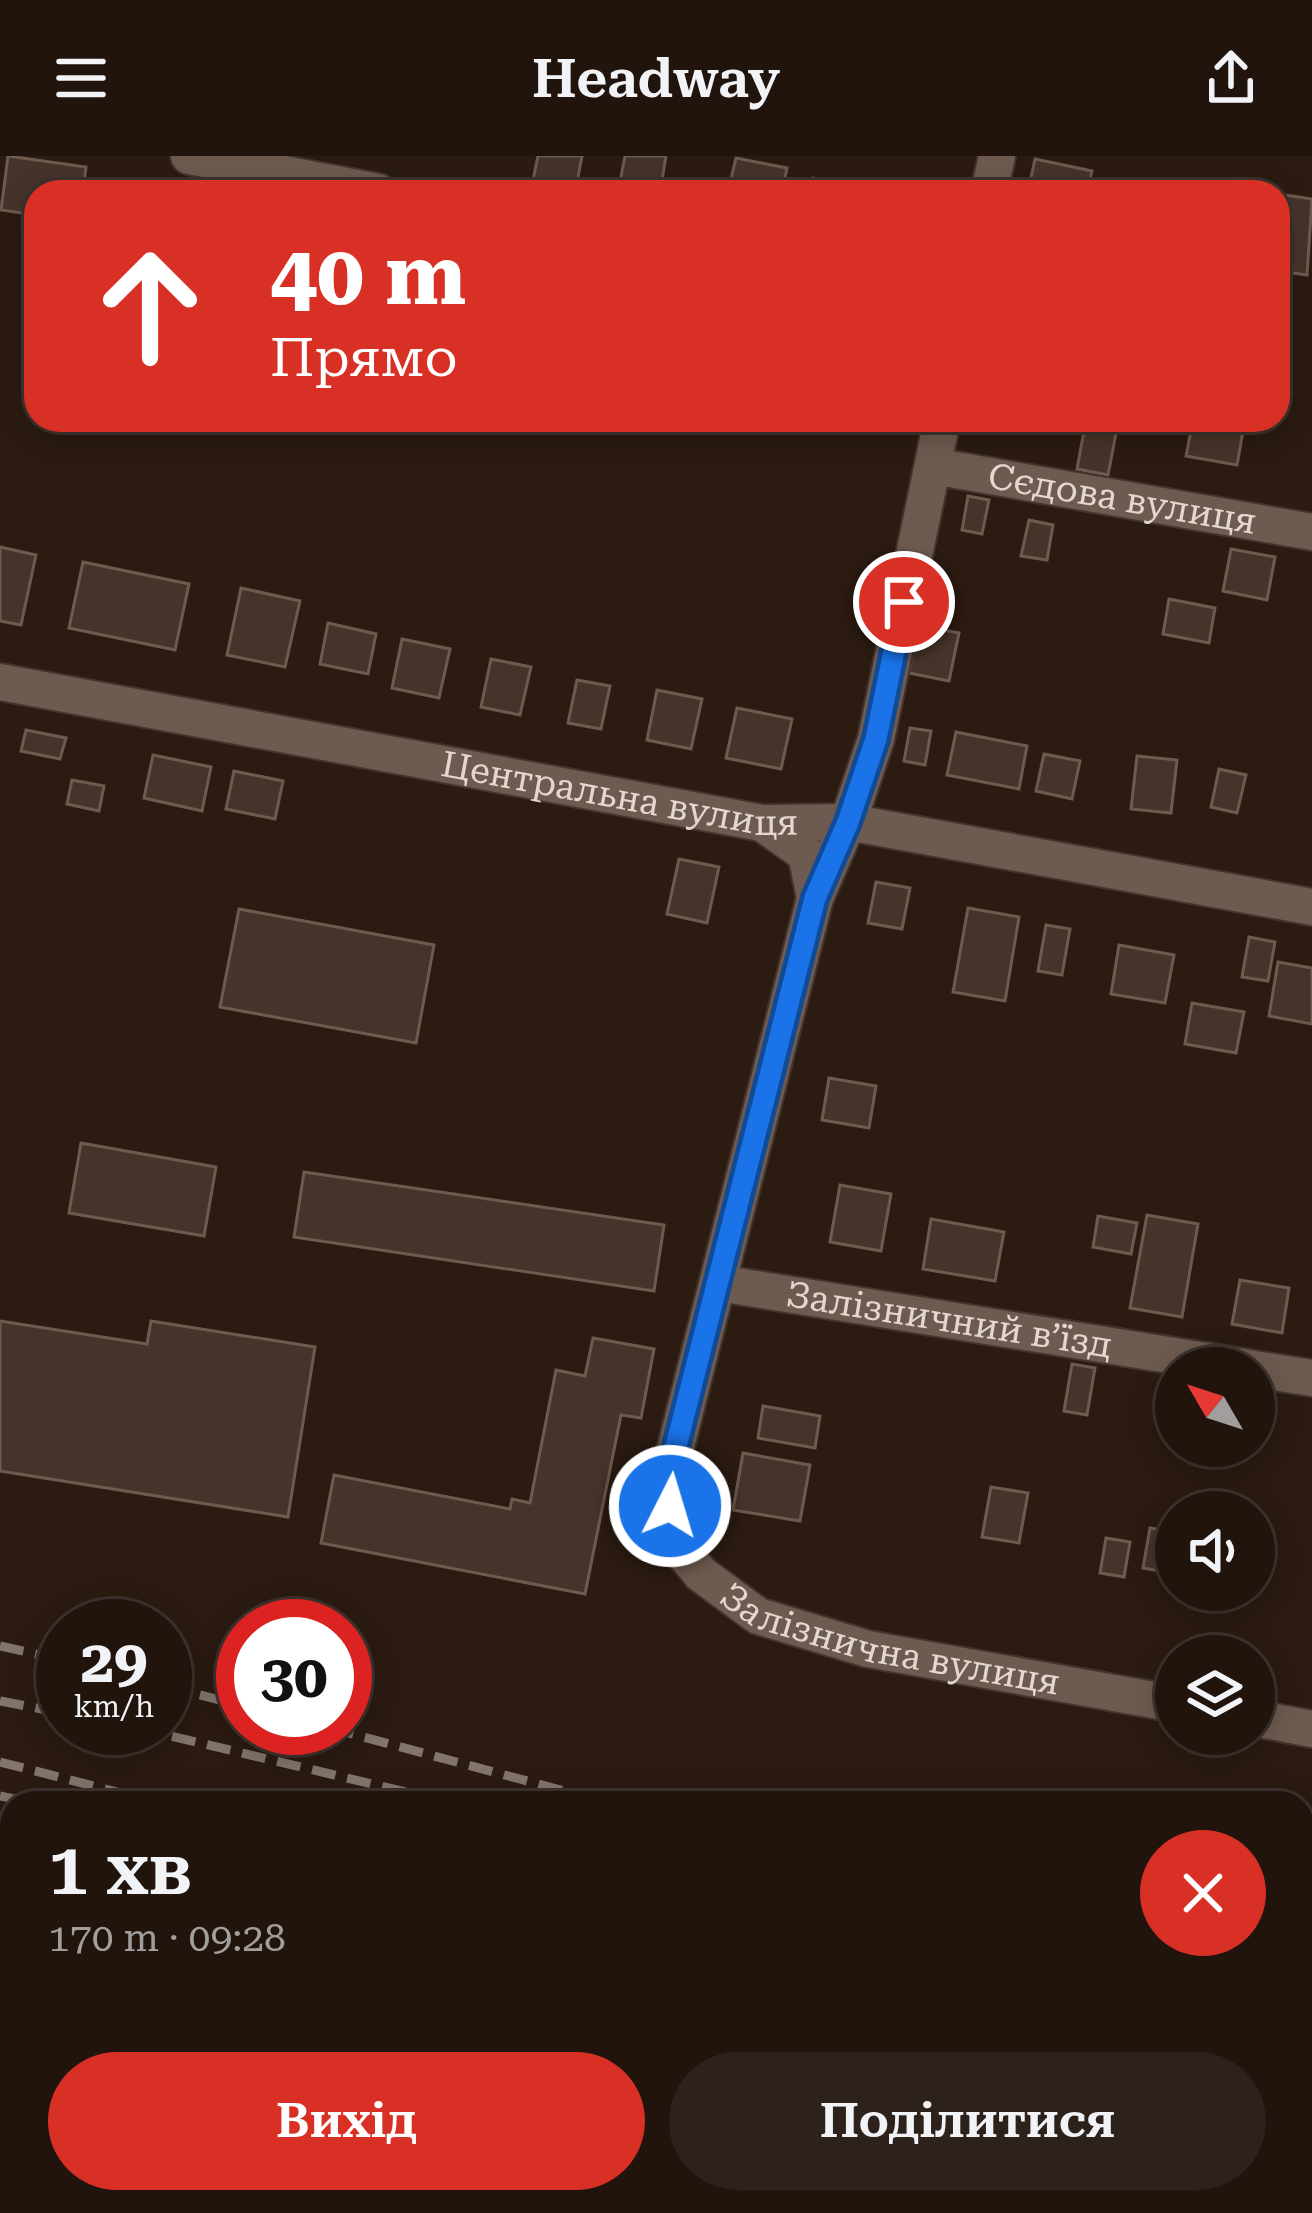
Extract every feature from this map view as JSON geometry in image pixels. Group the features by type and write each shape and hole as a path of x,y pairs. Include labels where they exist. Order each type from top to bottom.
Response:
{"street":[{"path":"189,156 315,180"},
{"name":"Залізнична вулиця","path":"940,432 876,739 815,898 669,1474 672,1539 701,1574 758,1616 868,1649 1155,1700"},
{"name":"Сєдова вулиця","path":"933,466 1312,532"},
{"name":"Центральна вулиця","path":"0,682 762,823 848,822 1312,907"},
{"path":"762,823 806,854 815,898"},
{"name":"Залізничний в’їзд","path":"718,1283 1155,1353"},
{"name":"Залізничний в’їзд","path":"1275,1372 1312,1378"},
{"path":"1275,1722 1312,1729"}],"building":[{"path":"8,156 86,167 84,180 24,180 24,213 1,210"},
{"path":"538,156 582,156 578,180 533,180"},
{"path":"625,156 666,156 662,180 620,180"},
{"path":"736,158 787,168 784,180 731,180"},
{"path":"1035,159 1092,171 1090,180 1031,180"},
{"path":"1290,196 1312,199 1307,275 1290,273"},
{"path":"1084,432 1116,432 1108,475 1077,469"},
{"path":"1191,432 1243,432 1237,465 1186,456"},
{"path":"968,496 989,500 982,534 962,530"},
{"path":"1029,520 1053,525 1047,560 1021,556"},
{"path":"0,547 36,555 21,625 0,621"},
{"path":"1231,549 1275,557 1267,600 1223,591"},
{"path":"83,562 189,584 175,650 69,628"},
{"path":"241,588 300,601 285,667 227,655"},
{"path":"1169,599 1215,608 1209,643 1163,634"},
{"path":"328,623 376,634 368,674 320,664"},
{"path":"918,625 959,633 949,681 909,673"},
{"path":"402,639 450,649 439,698 392,688"},
{"path":"491,659 531,667 520,715 481,707"},
{"path":"577,680 610,686 601,729 568,723"},
{"path":"657,690 702,699 691,749 647,740"},
{"path":"737,708 792,719 781,769 726,758"},
{"path":"910,728 931,731 925,765 904,761"},
{"path":"26,730 66,738 60,759 21,751"},
{"path":"956,732 1027,746 1019,789 947,775"},
{"path":"1044,754 1080,761 1072,799 1036,791"},
{"path":"153,755 211,767 202,811 144,798"},
{"path":"1137,756 1177,760 1171,813 1131,809"},
{"path":"1219,769 1246,775 1237,813 1211,807"},
{"path":"234,771 283,781 275,819 226,809"},
{"path":"72,780 104,786 99,811 67,804"},
{"path":"679,859 719,867 707,923 667,914"},
{"path":"876,882 910,888 902,929 868,923"},
{"path":"968,908 1019,917 1005,1001 953,992"},
{"path":"239,909 434,945 416,1043 220,1007"},
{"path":"1046,925 1070,929 1062,975 1038,971"},
{"path":"1249,937 1275,942 1268,981 1242,977"},
{"path":"1119,945 1174,955 1165,1003 1111,994"},
{"path":"1278,962 1312,968 1312,1024 1269,1016"},
{"path":"1192,1003 1244,1012 1236,1053 1185,1044"},
{"path":"829,1078 876,1086 869,1128 822,1120"},
{"path":"81,1143 216,1167 204,1236 69,1213"},
{"path":"304,1172 664,1225 654,1291 294,1237"},
{"path":"840,1185 891,1194 881,1251 830,1242"},
{"path":"1147,1215 1198,1224 1182,1317 1130,1308"},
{"path":"1098,1216 1137,1223 1131,1254 1093,1247"},
{"path":"931,1219 1004,1232 995,1281 923,1269"},
{"path":"1240,1280 1289,1288 1282,1333 1232,1324"},
{"path":"0,1321 147,1344 151,1321 315,1347 288,1517 0,1471"},
{"path":"593,1338 654,1349 641,1418 621,1415 585,1594 321,1543 334,1475 510,1509 512,1499 530,1503 556,1370 585,1376"},
{"path":"1072,1364 1095,1368 1087,1415 1064,1411"},
{"path":"763,1406 820,1416 815,1448 758,1438"},
{"path":"743,1453 810,1465 800,1521 733,1510"},
{"path":"991,1487 1028,1493 1019,1543 982,1537"},
{"path":"1150,1528 1155,1529 1155,1570 1143,1568"},
{"path":"1106,1538 1130,1542 1124,1577 1100,1573"}],"railway":[{"path":"0,1646 36,1654"},
{"path":"192,1693 216,1699"},
{"path":"0,1701 36,1708"},
{"path":"372,1739 564,1791"},
{"path":"192,1741 402,1791"},
{"path":"0,1762 113,1791"}],"route":[{"path":"670,1506 669,1474 815,898 876,739 904,602"}]}
